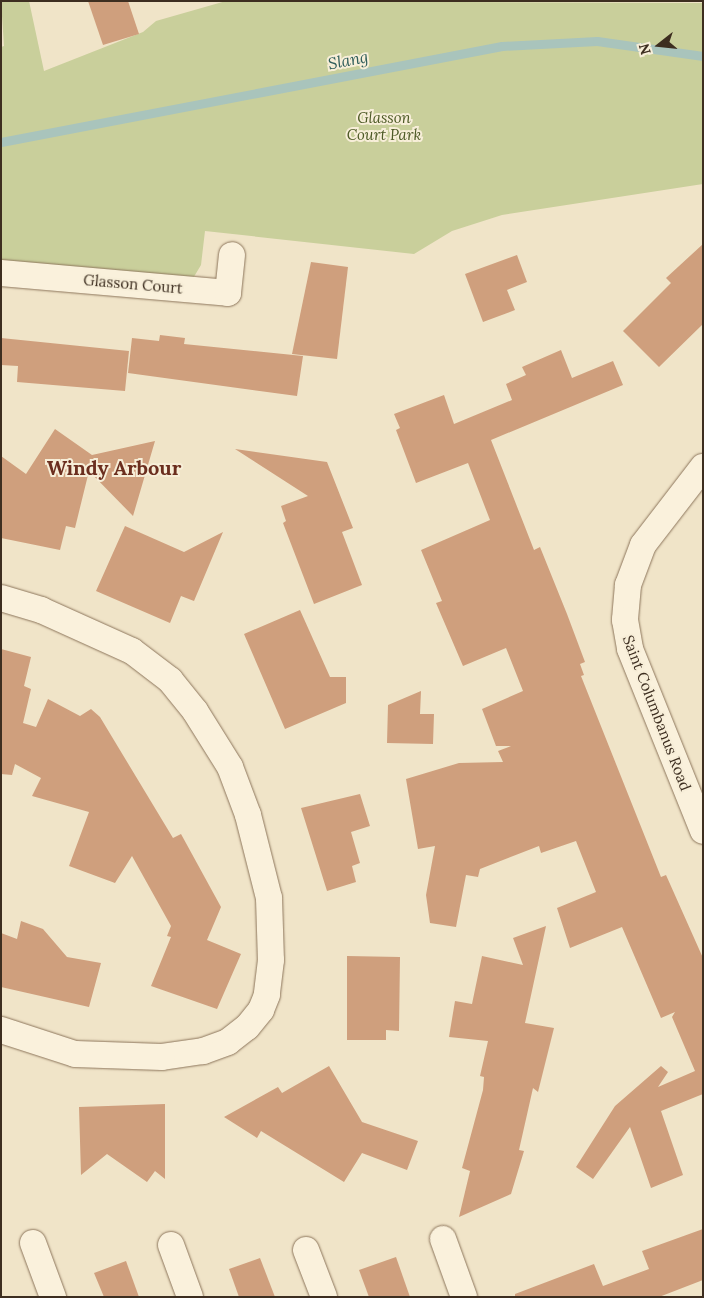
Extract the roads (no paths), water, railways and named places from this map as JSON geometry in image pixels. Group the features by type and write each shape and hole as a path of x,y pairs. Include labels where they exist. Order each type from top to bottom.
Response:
{"street":[{"name":"Glasson Court","path":"1,273 228,293 232,255"},
{"name":"Saint Columbanus Road","path":"703,467 643,545 633,568 625,602 626,634 630,648 703,831"},
{"path":"1,598 41,610 132,652 170,680 195,711 226,760 248,814 268,898 271,960 267,995 261,1010 247,1027 228,1042 203,1051 162,1058 75,1054 1,1030"},
{"path":"443,1238 464,1297"},
{"path":"33,1243 53,1297"},
{"path":"171,1245 190,1297"},
{"path":"306,1250 324,1297"}],"waterway":[{"name":"Slang","path":"1,142 502,46 597,41 703,56"}],"district":[{"name":"Windy Arbour","path":"114,467"}],"park label":[{"name":"Glasson Court Park","path":"384,126"}]}
